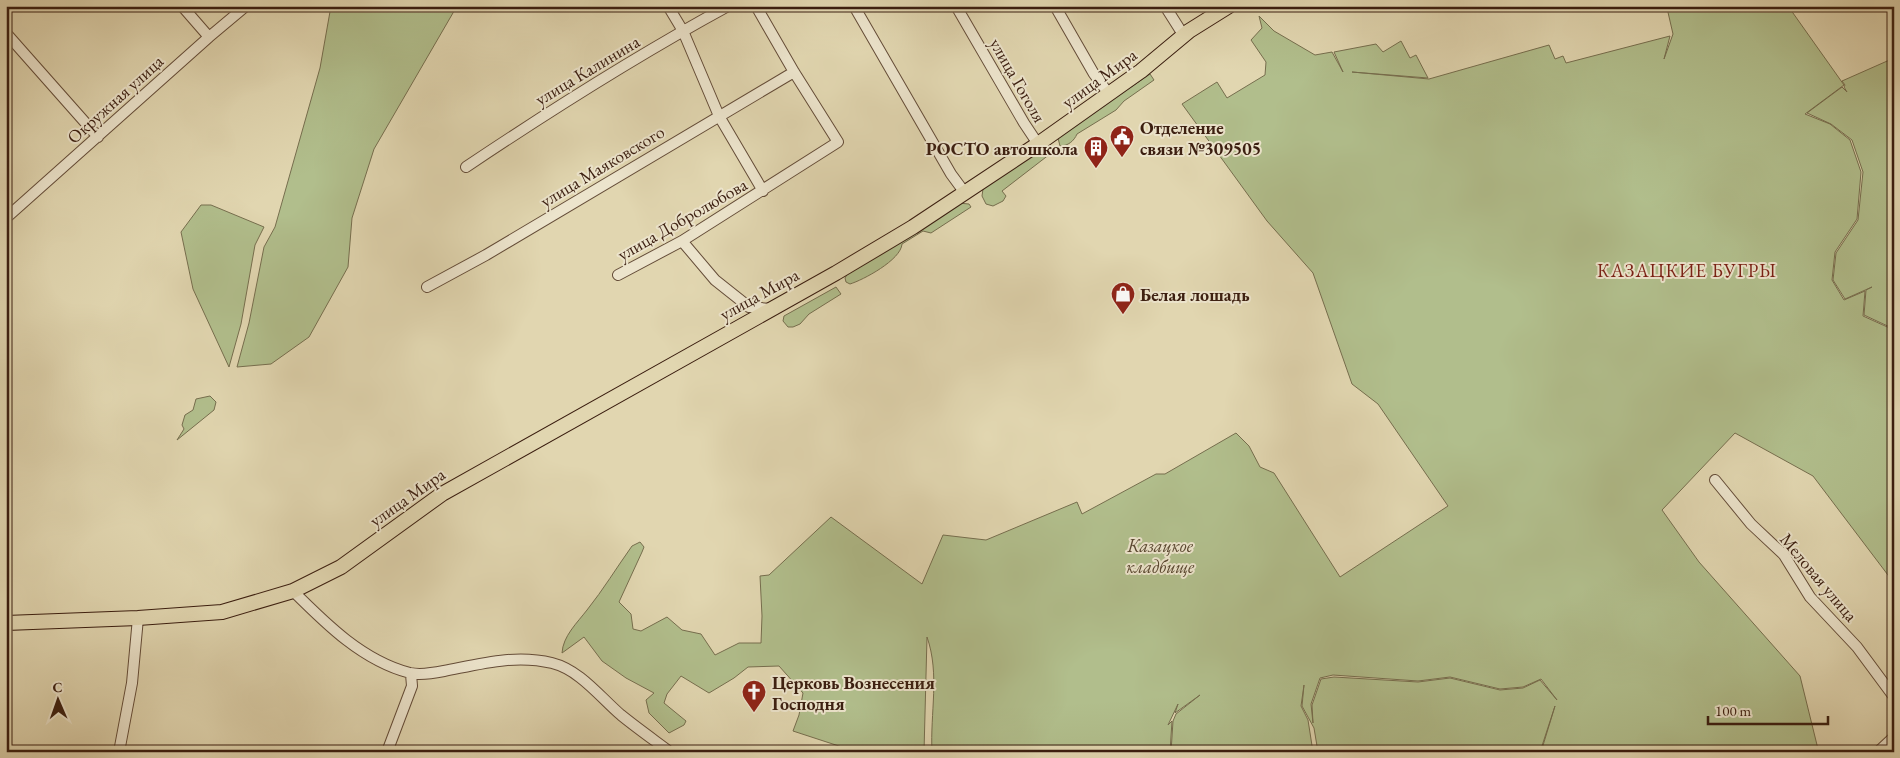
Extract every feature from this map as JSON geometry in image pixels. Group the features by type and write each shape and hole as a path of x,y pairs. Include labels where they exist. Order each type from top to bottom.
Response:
{"main road":[{"name":"улица Мира","path":"6,623 138,618 222,612 293,591 341,567 442,494 913,227 1038,144 1141,71 1184,36 1229,6"}],"street":[{"path":"182,6 208,37"},
{"name":"Окружная улица","path":"6,218 208,37 246,6"},
{"name":"улица Добролюбова","path":"668,6 683,31 719,116 763,190"},
{"name":"улица Калинина","path":"466,167 530,124 683,31 728,6"},
{"path":"756,6 794,72"},
{"path":"854,6 965,194"},
{"name":"улица Гоголя","path":"956,6 1038,144"},
{"path":"1055,6 1094,74 1109,94"},
{"path":"1165,6 1184,36"},
{"path":"6,33 98,137"},
{"name":"улица Добролюбова","path":"618,275 682,241 838,142 794,72"},
{"name":"улица Маяковского","path":"427,287 486,255 794,72"},
{"path":"682,241 715,280 749,307 771,309"},
{"name":"Меловая улица","path":"1715,480 1751,524 1784,555 1810,596 1857,647 1894,697"},
{"path":"293,591 330,627 355,646 383,663 412,674 441,671 492,661 531,659 554,664 577,675 622,715 670,752"},
{"path":"119,752 132,683 138,618"},
{"path":"387,752 412,686 412,674"},
{"path":"1878,752 1894,737"}],"green space":[{"path":"331,6 457,6 374,149 352,218 348,267 309,337 271,364 237,367 249,323 264,247 275,227 320,68"},
{"name":"Казацкое кладбище","path":"1674,6 1788,6 1844,85 1805,114 1830,124 1850,140 1861,172 1857,219 1835,252 1832,280 1844,300 1865,291 1863,316 1894,330 1894,583 1813,476 1735,433 1662,510 1699,562 1800,676 1818,749 1815,752 1541,752 1555,706 1540,752 1318,752 1314,728 1302,706 1304,685 1301,706 1308,720 1313,752 1257,752 1253,747 1252,752 1171,752 1173,721 1176,714 1200,695 1175,713 1178,704 1168,725 1172,721 1170,752 932,752 934,679 931,651 927,637 924,752 848,752 848,749 793,731 799,715 803,693 779,666 748,667 709,693 681,676 667,694 664,703 686,721 684,725 669,733 649,713 646,700 654,693 626,678 602,661 584,637 562,653 565,641 571,630 599,595 632,546 640,542 644,547 619,602 631,614 633,629 641,631 667,617 682,630 701,634 715,655 739,643 761,643 760,576 769,575 831,517 922,584 943,535 986,540 1077,502 1082,514 1156,474 1165,474 1236,433 1249,446 1260,467 1274,473 1340,577 1448,506 1378,404 1352,384 1313,273 1267,221 1182,104 1217,82 1227,98 1265,75 1266,62 1251,40 1262,28 1259,16 1274,31 1315,55 1332,52 1343,72 1334,52 1376,44 1383,52 1401,41 1410,58 1416,55 1428,78 1352,72 1429,79 1549,45 1555,59 1563,56 1566,63 1670,36 1664,59 1673,34 1667,8","holes":["1333,675 1418,681 1450,677 1500,689 1523,687 1541,679 1557,700 1540,680 1523,688 1500,690 1450,678 1418,682 1334,677 1321,679 1312,705 1313,723 1311,704 1320,678"]},
{"path":"1894,58 1894,329 1864,315 1866,290 1872,287 1845,299 1833,280 1836,253 1858,220 1863,172 1852,140 1831,124 1807,113 1842,87 1847,92 1842,81"},
{"path":"1150,74 1154,80 1124,101 1116,110 1077,134 1070,143 1060,146 1058,138 1060,135"},
{"path":"1047,145 1051,151 1050,154 1002,191 1006,196 1003,201 993,206 986,204 982,196 983,189"},
{"path":"958,203 969,204 971,207 931,233 923,231 902,244 900,250 889,263 872,274 850,284 846,282 845,278 849,271"},
{"path":"201,205 211,205 264,227 255,245 241,324 229,367 193,289 181,232"},
{"path":"836,287 841,294 809,314 800,324 788,327 783,321 784,316"},
{"path":"210,396 216,402 214,410 177,440 184,429 182,425 185,415 193,410 196,399"}],"place":[{"name":"Отделение связи №309505","path":"1122,158"},
{"name":"РОСТО автошкола","path":"1096,169"},
{"name":"Белая лошадь","path":"1123,315"},
{"name":"Церковь Вознесения Господня","path":"754,713"}],"district":[{"name":"КАЗАЦКИЕ БУГРЫ","path":"1687,270"}]}
